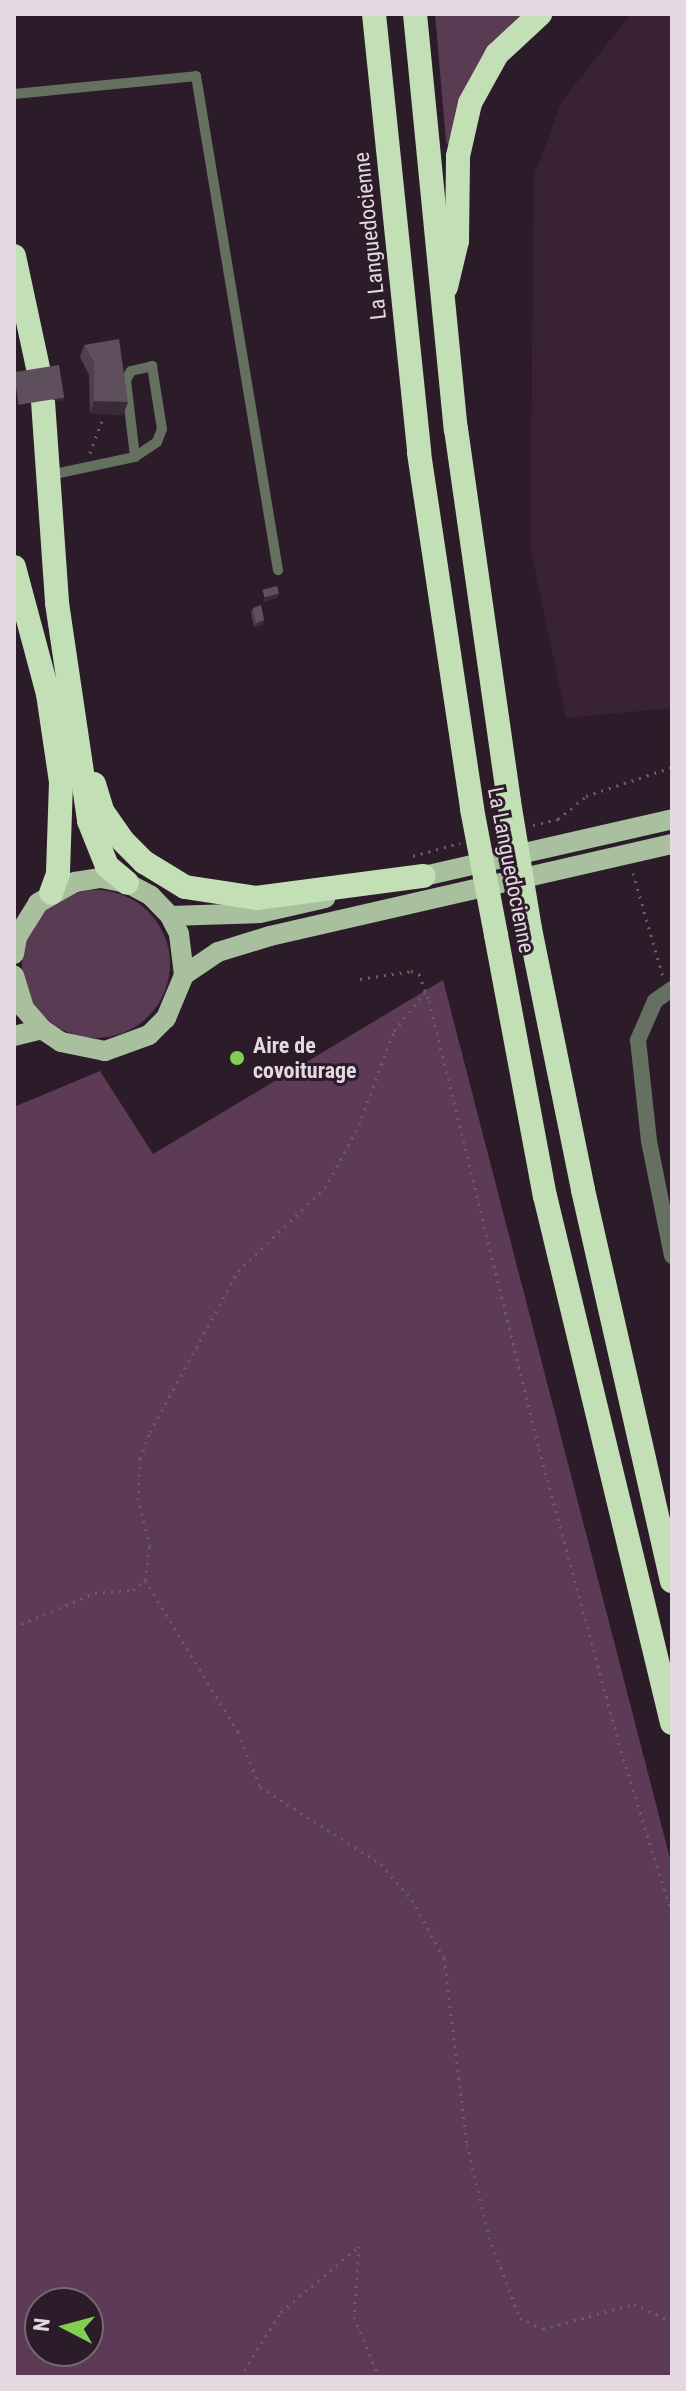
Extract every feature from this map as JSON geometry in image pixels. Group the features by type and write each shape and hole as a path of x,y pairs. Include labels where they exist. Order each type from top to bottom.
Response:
{"highway":[{"name":"La Languedocienne","path":"415,14 442,305 509,802 530,929 672,1581"},
{"path":"442,305 457,241 458,156 470,103 497,54 540,14"},
{"name":"La Languedocienne","path":"373,20 419,453 472,809 555,1240 672,1723"},
{"path":"14,256 42,387 57,603 95,843 107,866 127,883"},
{"path":"14,567 48,694 61,782 58,874 51,893"},
{"path":"75,724 102,811 122,840 144,862 185,887 256,898 424,876"}],"main road":[{"path":"170,916 260,913 672,819"},
{"path":"184,975 218,952 270,936 672,844"},
{"path":"14,954 27,917 51,893 75,882 127,883 151,896 170,916 184,954 184,975 166,1018 128,1046 83,1049 42,1029 24,1008 14,975"},
{"path":"14,1036 42,1029"}],"street":[{"path":"670,990 655,1001 638,1040 649,1141 672,1256"}],"lane":[{"path":"14,94 196,76 278,570"},
{"path":"48,475 135,457 157,442 162,429 152,366 131,371 126,380 135,457"}],"path":[{"path":"84,469 104,415"},
{"path":"628,853 670,990"},
{"path":"360,979 411,971 419,974 539,1449 621,1751 672,1915"},
{"path":"425,992 394,1031 359,1125 325,1188 238,1271 150,1432 140,1459 138,1500 150,1546 145,1580 238,1732 260,1787 381,1864 412,1900 444,1958 467,2144 489,2237 520,2318 543,2329 634,2304 672,2322"},
{"path":"14,1627 95,1593 133,1590 145,1580"},
{"path":"240,2377 281,2312 359,2246 354,2317 379,2377"}],"shaded area":[{"path":"435,14 525,14 448,145 446,141"},
{"path":"631,14 672,14 672,708 566,718 530,546 534,176 562,101"},
{"path":"96,890 124,896 148,912 164,936 170,964 164,992 148,1016 124,1032 96,1038 68,1032 44,1016 28,992 22,964 28,936 44,912 68,896"},
{"path":"443,980 672,1866 672,2377 14,2377 14,1107 100,1071 153,1154"}],"building":[{"path":"119,339 128,402 94,401 94,363 84,345"},
{"path":"59,365 64,398 19,405 14,372"},
{"path":"277,586 279,594 264,597 262,590"},
{"path":"261,605 264,620 256,623 253,608"}],"place":[{"name":"Aire de covoiturage","path":"237,1058"}]}
